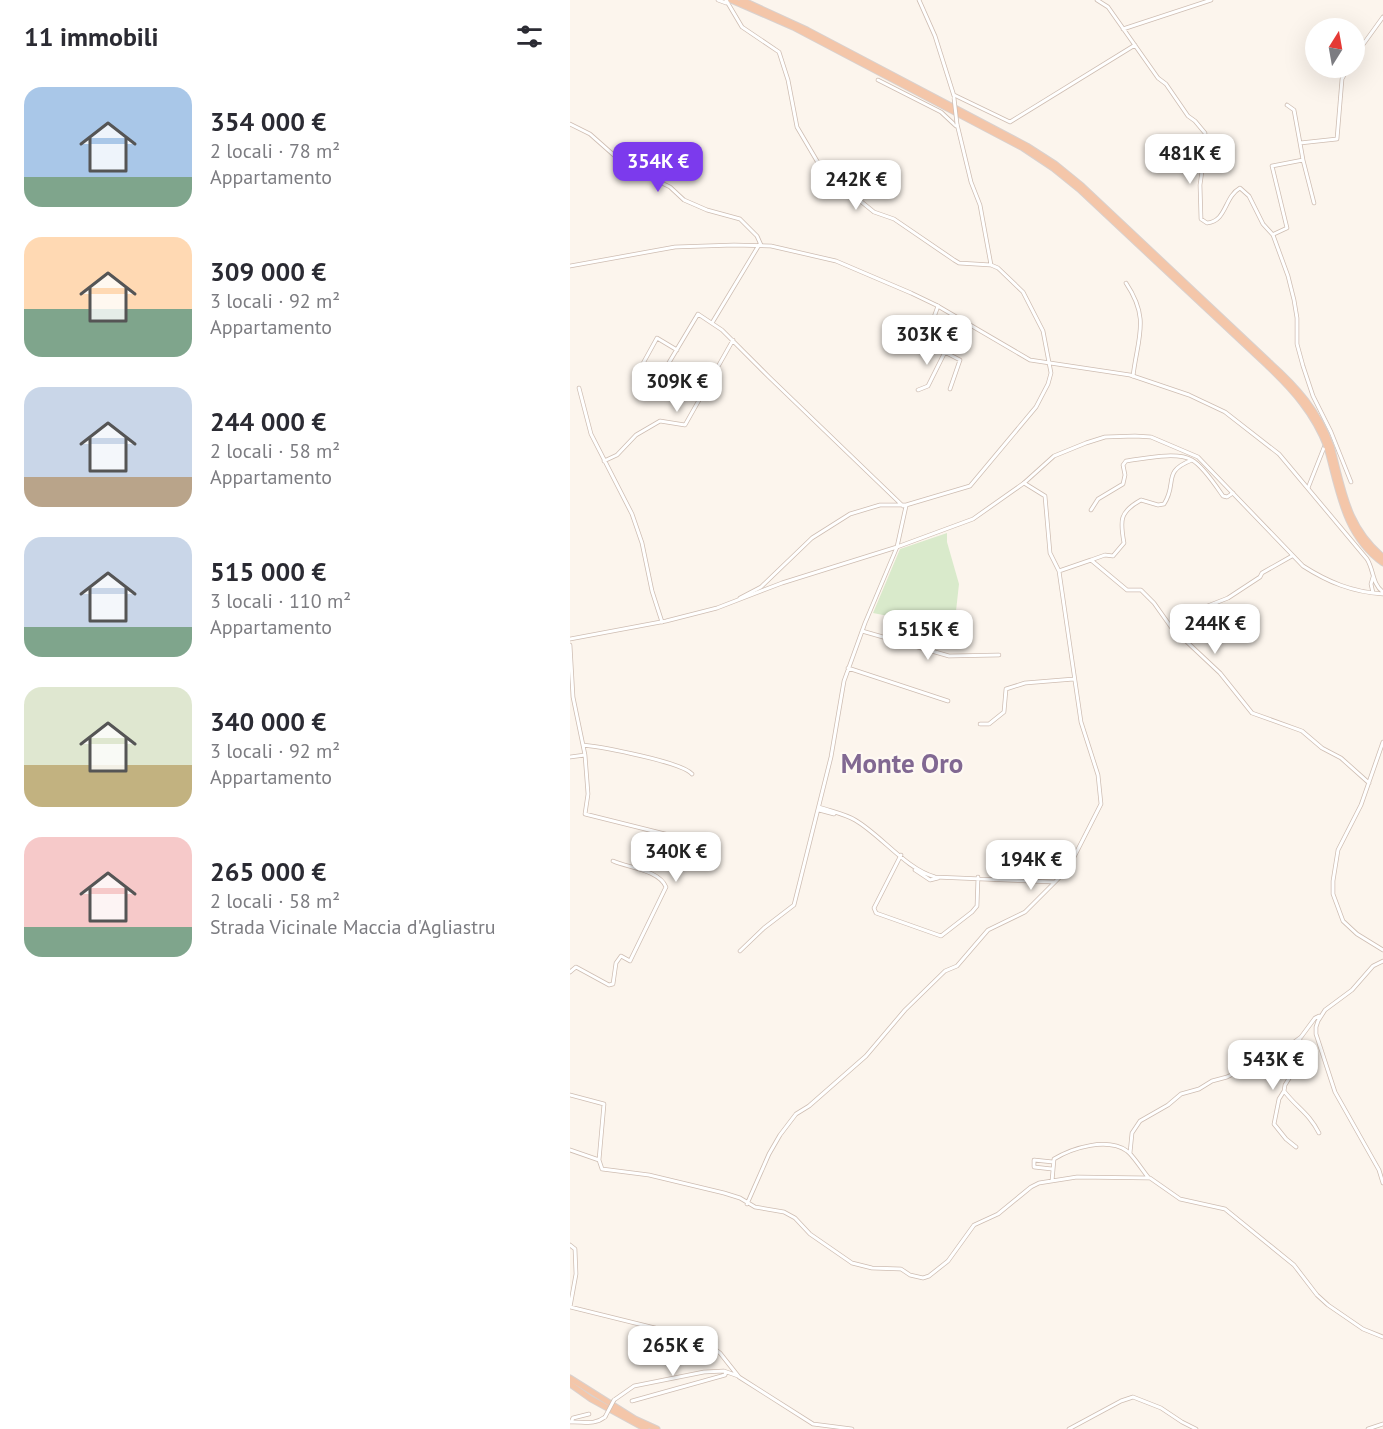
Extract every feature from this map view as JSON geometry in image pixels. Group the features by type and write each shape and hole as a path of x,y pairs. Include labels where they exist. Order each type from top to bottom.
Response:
{"highway":[{"path":"742,0 800,26 1027,146 1067,175 1269,364 1308,408 1329,446 1350,516 1357,529 1383,557"},
{"path":"728,1 793,27 1023,148 1067,175"},
{"path":"1329,446 1344,513 1350,526 1383,565"},
{"path":"570,1378 635,1419 657,1429"},
{"path":"570,1384 646,1429"}],"street":[{"path":"718,0 728,1 742,27 779,52 788,80 797,127 827,174 874,212 894,219 954,260 998,268 1023,292 1043,331 1051,373 1036,407 970,486 904,506 880,506 850,514 812,538 761,587 734,601"},
{"path":"919,0 954,96 957,126 971,182 980,205 991,265"},
{"path":"1097,0 1108,7 1158,78 1166,84 1188,116 1205,133 1200,185 1201,219 1207,223 1220,218 1231,195 1240,188 1249,196 1263,224 1273,235 1294,300 1297,344 1313,396 1331,432 1350,482"},
{"path":"1123,29 1211,0"},
{"path":"1365,42 1383,17"},
{"path":"954,96 1010,122 1135,45"},
{"path":"1300,143 1338,138 1343,78"},
{"path":"878,80 941,112 957,126"},
{"path":"1287,105 1294,110 1314,203"},
{"path":"570,124 590,134 625,165 670,187 684,200 707,210 740,219 757,236 760,245"},
{"path":"1273,235 1287,228 1272,166 1303,160"},
{"path":"712,323 760,245"},
{"path":"570,266 675,247 760,245 799,252 836,261 911,293 938,306 1030,360 1133,376 1189,395 1225,412 1267,443 1367,559 1373,575 1373,593"},
{"path":"1126,283 1142,316 1133,376"},
{"path":"938,306 925,342 960,361 950,389"},
{"path":"652,391 698,314 733,340 904,506"},
{"path":"641,367 657,338 677,350"},
{"path":"604,461 617,455 636,435 660,421 685,425 733,340"},
{"path":"918,390 928,386 945,352"},
{"path":"579,388 591,434 632,514 642,543 652,591 662,622"},
{"path":"1308,488 1313,471 1331,432"},
{"path":"570,639 662,622 734,601 782,583 897,547 973,519 1024,483 1062,452 1105,437 1135,436 1162,441 1198,457 1292,556 1320,577 1356,591 1383,593"},
{"path":"1091,510 1098,499 1124,483 1123,465 1126,461 1167,456 1192,460 1223,496 1227,497 1233,493"},
{"path":"1059,571 1105,555 1113,555 1124,543 1121,517 1125,511 1141,500 1158,505 1164,504 1172,472 1175,468 1192,460"},
{"path":"747,1204 769,1154 796,1114 809,1106 866,1056 905,1010 945,971 957,966 988,930 1025,912 1072,861 1101,804 1098,775 1081,722 1059,571 1050,554 1044,496 1024,483"},
{"path":"740,951 764,928 794,905 831,757 844,681 897,547 904,506"},
{"path":"1172,628 1205,607 1228,598 1260,578 1262,573 1292,556"},
{"path":"1091,560 1127,590 1141,590 1154,603 1172,628 1220,673 1252,713 1302,730 1322,748 1341,758 1369,783"},
{"path":"1356,591 1373,583"},
{"path":"1373,583 1383,593"},
{"path":"862,631 949,656 999,655"},
{"path":"570,645 573,697 585,754 588,794 585,814 681,838"},
{"path":"848,668 948,701"},
{"path":"980,724 989,724 1004,712 1005,688 1024,683 1074,679"},
{"path":"1383,742 1361,805 1337,855 1333,881 1333,894 1340,914 1349,928 1383,950"},
{"path":"583,746 663,762 688,769 692,774"},
{"path":"570,757 585,754"},
{"path":"819,809 854,819 915,868 928,875 1054,882"},
{"path":"900,856 874,908 876,913 941,936 977,906 978,878"},
{"path":"570,972 576,967 609,985 613,984 616,963 621,956 630,961 666,887 662,880 652,874 613,861"},
{"path":"1383,961 1372,966 1352,990 1321,1016 1318,1020 1316,1034 1335,1092 1379,1170 1383,1183"},
{"path":"1130,1153 1132,1133 1140,1121 1168,1105 1181,1094 1227,1077 1286,1048 1300,1037 1315,1018 1321,1016"},
{"path":"1296,1147 1274,1124 1279,1099 1293,1072 1300,1037"},
{"path":"1284,1091 1312,1118 1319,1133"},
{"path":"570,1095 604,1104 599,1160 602,1169 655,1176 740,1198 755,1207 790,1215 810,1234 852,1263 872,1268 901,1269 910,1275 923,1278 948,1261 974,1225 998,1214 1031,1187 1052,1181 1083,1177 1150,1178"},
{"path":"1052,1181 1054,1159 1064,1153 1084,1146 1118,1147 1130,1153 1150,1178 1180,1199 1225,1209 1294,1265 1323,1301 1363,1329 1383,1337"},
{"path":"570,1150 599,1160"},
{"path":"1052,1169 1034,1167 1034,1160 1053,1162"},
{"path":"570,1245 575,1249 576,1274 570,1307 656,1328 708,1344 720,1353 739,1377"},
{"path":"571,1422 588,1424 598,1422 605,1417 614,1400 634,1386 704,1372 726,1372 739,1377 813,1424 852,1429"},
{"path":"632,1401 726,1372"},
{"path":"1069,1429 1133,1397 1161,1408 1196,1429"},
{"path":"571,1422 573,1418 589,1414"},
{"path":"1368,1429 1383,1424"}],"green space":[{"path":"947,533 947,542 959,584 954,629 873,613 900,549"}],"district":[{"name":"Monte Oro","path":"902,764"}]}
